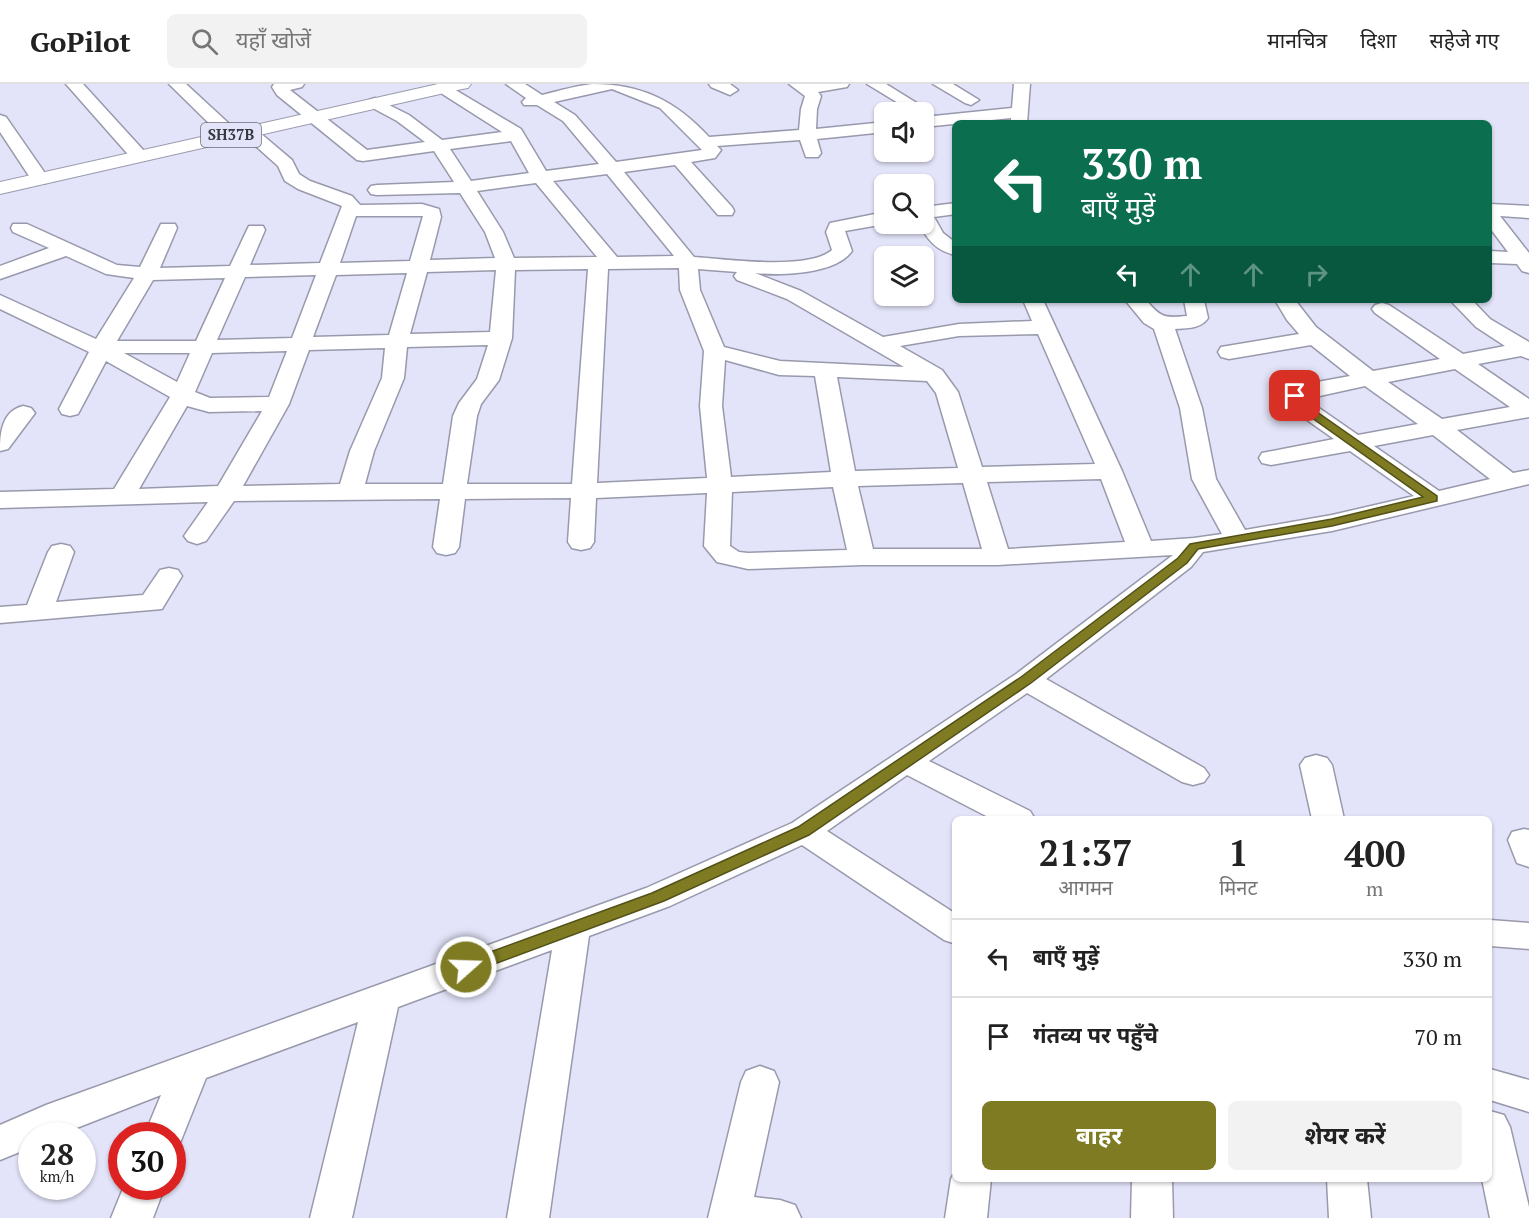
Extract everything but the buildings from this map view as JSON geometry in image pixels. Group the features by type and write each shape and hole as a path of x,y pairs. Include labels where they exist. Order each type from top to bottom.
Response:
{"main road":[{"name":"SH37B","path":"0,188 462,84"}],"street":[{"path":"74,84 139,156"},
{"path":"177,84 239,133 286,164 291,177 304,185 346,200 351,206 302,345 278,404 226,494 197,536"},
{"path":"514,84 568,118 612,167 688,262 690,290 715,351 711,405 720,485 717,546 722,554 731,559 747,561 862,557 998,557 1194,546 1332,523 1519,479"},
{"path":"377,190 465,187 681,159 709,154 712,150 666,105 613,84 483,114"},
{"path":"802,86 841,84"},
{"path":"875,84 901,102"},
{"path":"941,84 971,100"},
{"path":"934,116 1020,117 1022,84"},
{"path":"285,85 283,92 363,156 517,135"},
{"path":"802,86 813,96 808,135 813,154"},
{"path":"441,88 517,135 541,177 605,263 596,332 581,542"},
{"path":"375,102 403,118 438,146 494,232 506,264 501,338 488,380 470,403 465,416 446,547"},
{"path":"0,120 40,179"},
{"path":"705,142 778,135 841,134 874,130"},
{"path":"681,159 725,211"},
{"path":"350,211 414,210 432,213 398,341 393,378 362,451 350,492"},
{"path":"934,217 952,210"},
{"path":"1492,210 1529,212"},
{"path":"1492,218 1527,261"},
{"path":"20,228 113,270 147,274 506,264 688,262 774,269 825,262 837,257 842,251 835,232 837,227 874,220"},
{"path":"934,222 952,229"},
{"path":"69,409 101,348 147,274 168,228"},
{"path":"122,497 182,395 256,230"},
{"path":"934,232 941,243 952,248"},
{"path":"0,273 66,249"},
{"path":"1492,257 1527,261"},
{"path":"720,264 794,295 934,375 947,392 998,557"},
{"path":"0,301 101,348 182,395 209,405 278,404"},
{"path":"1035,303 1110,471 1141,549"},
{"path":"1138,303 1151,319 1165,326 1195,320 1198,316 1195,303"},
{"path":"1287,303 1296,318 1315,338 1439,428 1519,479"},
{"path":"1463,303 1483,323 1527,350"},
{"path":"1382,309 1529,410"},
{"path":"0,325 33,317"},
{"path":"1165,326 1164,329 1191,408 1204,479 1237,538"},
{"path":"877,344 959,330 1045,327"},
{"path":"101,348 302,345 501,338"},
{"path":"1229,352 1315,338"},
{"path":"1433,498 1295,401 1295,396 1301,392 1371,378 1527,350"},
{"path":"715,351 779,368 934,375"},
{"path":"825,371 844,479 862,557"},
{"path":"1271,458 1529,410"},
{"path":"0,444 23,413"},
{"path":"0,501 226,494 583,491 844,479 1110,471"},
{"path":"0,1143 60,1116 658,897 804,831 1026,680 1182,561 1194,546"},
{"path":"38,613 60,552"},
{"path":"0,615 152,603 169,576"},
{"path":"1026,680 1193,775"},
{"path":"906,762 1013,816"},
{"path":"1316,765 1327,816"},
{"path":"804,831 952,928"},
{"path":"528,1218 573,928"},
{"path":"1492,933 1529,936"},
{"path":"331,1218 382,998"},
{"path":"170,1122 191,1068"},
{"path":"760,1082 730,1215 780,1218"},
{"path":"1492,1087 1529,1096"},
{"path":"1492,1136 1510,1218"},
{"path":"966,1218 971,1182"},
{"path":"1152,1182 1152,1218"},
{"path":"1347,1182 1350,1218"},
{"path":"132,1218 139,1200"}],"route":[{"path":"466,967 658,897 804,831 1026,680 1182,561 1194,546 1332,523 1433,498 1295,401 1295,396"}]}
